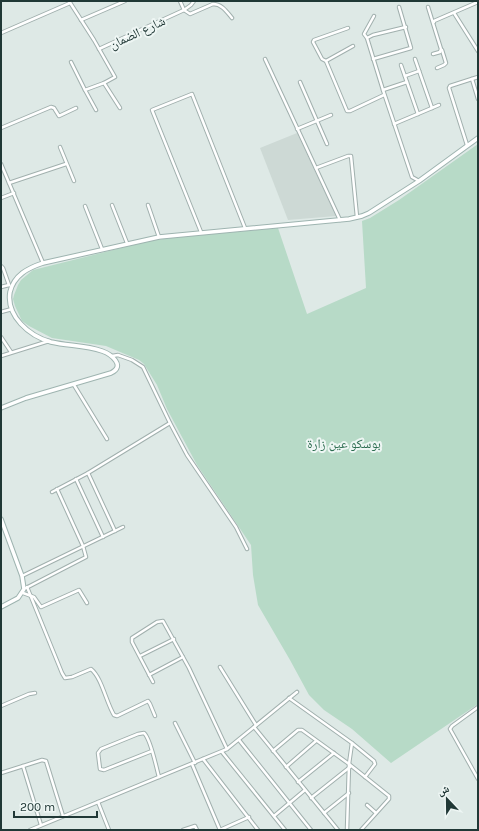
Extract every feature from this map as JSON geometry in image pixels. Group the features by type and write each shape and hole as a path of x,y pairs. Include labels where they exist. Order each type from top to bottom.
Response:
{"main road":[{"path":"1,408 22,400 114,372 117,369 117,365 112,356 105,352 94,348 49,341 34,334 24,327 16,318 12,309 10,293 13,284 23,272 43,263 159,237 358,217 369,213 419,181 478,138"},
{"path":"1,519 22,576 24,589 14,602 1,607"}],"street":[{"path":"82,20 126,1"},
{"path":"180,1 184,10 190,14 217,4 221,6 232,18"},
{"name":"شارع الضمان","path":"99,49 184,10 194,1"},
{"path":"1,33 70,2 115,77 85,90"},
{"path":"434,24 434,21 478,2"},
{"path":"373,59 411,48 399,7"},
{"path":"428,7 446,63 437,68"},
{"path":"454,13 478,51"},
{"path":"374,16 364,34 368,38 384,95 412,177 419,181"},
{"path":"368,38 373,35 406,27"},
{"path":"348,28 313,41 322,59 326,61 347,111 384,95"},
{"path":"326,61 353,46"},
{"path":"433,54 441,51 442,49"},
{"path":"265,59 340,220"},
{"path":"415,59 432,108"},
{"path":"71,62 96,110"},
{"path":"401,65 418,114"},
{"path":"405,76 420,71"},
{"path":"467,145 448,90 450,86 478,77"},
{"path":"472,79 478,99"},
{"path":"300,82 327,144"},
{"path":"383,90 407,82"},
{"path":"104,83 120,108"},
{"path":"201,232 152,110 192,94 245,228"},
{"path":"394,124 439,105"},
{"path":"1,128 51,107 54,108 59,116 76,108"},
{"path":"297,129 331,115"},
{"path":"60,147 74,181"},
{"path":"316,168 350,156 358,217"},
{"path":"1,164 2,170 14,193 43,263"},
{"path":"9,183 66,164"},
{"path":"1,198 14,193"},
{"path":"112,205 127,243"},
{"path":"148,205 159,237"},
{"path":"85,206 102,249"},
{"path":"1,266 8,285"},
{"path":"1,287 13,284"},
{"path":"1,312 12,309"},
{"path":"1,337 11,352"},
{"path":"1,356 49,341"},
{"path":"112,356 118,355 132,360 143,367 190,460 236,528 247,549"},
{"path":"74,385 107,438"},
{"path":"52,492 88,473 170,423"},
{"path":"88,473 115,531"},
{"path":"76,479 103,537"},
{"path":"24,589 85,558 87,555 57,489"},
{"path":"22,576 123,527"},
{"path":"24,589 34,597 41,607 79,590 87,603"},
{"path":"24,589 30,595 65,678 91,669 100,682 114,715 117,716 148,701 156,716"},
{"path":"153,682 132,638 157,622 163,621 183,657 227,749"},
{"path":"140,656 174,639"},
{"path":"149,675 183,657"},
{"path":"220,667 255,726 273,751 338,830"},
{"path":"30,830 222,752 239,740 297,692"},
{"path":"1,706 29,694 35,693"},
{"path":"289,698 352,743 374,762 375,764 365,777"},
{"path":"478,707 450,729 478,779"},
{"path":"175,723 220,830 249,817"},
{"path":"273,751 300,729 365,777 389,798 361,830"},
{"path":"152,751 104,770 100,769 98,753 101,749 144,733 152,751 159,777"},
{"path":"239,740 311,830"},
{"path":"286,767 316,741"},
{"path":"348,830 349,766 352,743"},
{"path":"222,752 285,830"},
{"path":"298,782 334,753"},
{"path":"204,759 258,830"},
{"path":"1,773 46,760 63,816"},
{"path":"23,766 41,825"},
{"path":"311,798 349,766"},
{"path":"274,816 305,790"},
{"path":"324,813 349,793"},
{"path":"98,802 109,830"},
{"path":"367,805 376,813"},
{"path":"183,830 193,826 195,826 197,830"}],"shaded area":[{"path":"297,133 336,216 288,220 260,148"}],"green space":[{"name":"بوسكو عين زارة","path":"478,144 478,704 391,763 352,729 324,710 309,695 258,605 253,575 251,545 197,465 167,409 157,385 144,364 139,360 106,346 52,338 22,321 13,299 21,280 33,270 149,241 278,228 307,314 366,288 362,221 370,218 399,200"}]}
